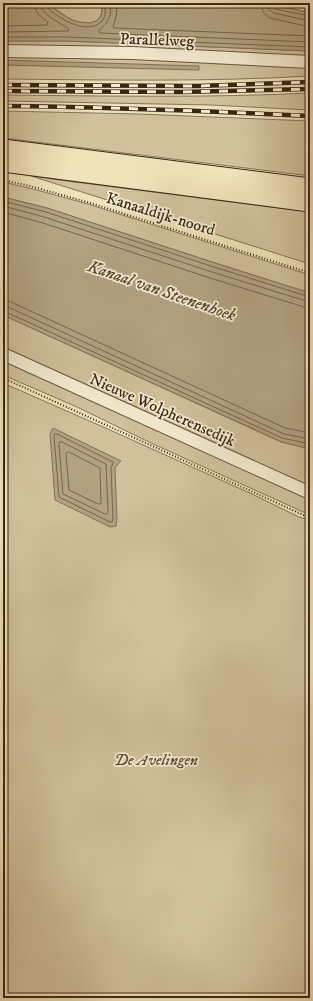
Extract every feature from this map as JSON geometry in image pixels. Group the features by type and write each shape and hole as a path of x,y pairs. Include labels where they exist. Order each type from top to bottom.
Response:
{"highway":[{"path":"3,148 310,187"},
{"path":"3,163 310,203"}],"street":[{"name":"Parallelweg","path":"3,51 132,54 310,62"},
{"name":"Nieuwe Wolpherensedijk","path":"3,354 310,493"}],"path":[{"name":"Kanaaldijk-noord","path":"3,180 87,202 310,273"},
{"path":"3,378 310,518"}],"green space":[{"path":"47,3 100,3 102,12 99,18 94,22 87,24 80,23 65,16"},
{"path":"268,3 310,3 310,13"},
{"path":"3,41 66,41 310,51 310,58 3,48"},
{"path":"3,56 193,59 310,66 310,76 195,80 3,79"},
{"path":"310,93 310,110 211,105 3,101 3,95 195,96"},
{"path":"3,111 138,114 310,121 310,176 3,138"},
{"path":"28,175 310,212 310,264"},
{"path":"3,182 88,204 310,275 310,293 47,208 3,197"},
{"path":"3,315 281,442 310,449 310,488 3,348"},
{"path":"3,359 310,499 310,515 151,443 77,407 3,375"},
{"name":"De Avelingen","path":"3,383 252,494 299,517 310,520 310,998 3,998"}],"water":[{"path":"3,3 47,3 72,20 89,23 96,21 101,16 102,9 100,3 268,3 310,13 310,51 66,41 3,41"},
{"path":"3,60 199,66 199,70 3,65"},
{"name":"Kanaal van Steenenhoek","path":"3,197 47,208 310,293 310,449 282,442 3,315"},
{"path":"53,428 121,461 115,468 116,526 110,527 55,500 50,434"}],"railway":[{"path":"3,85 198,86 310,82"},
{"path":"3,91 183,92 310,89"},
{"path":"3,106 80,107 310,116"}]}
